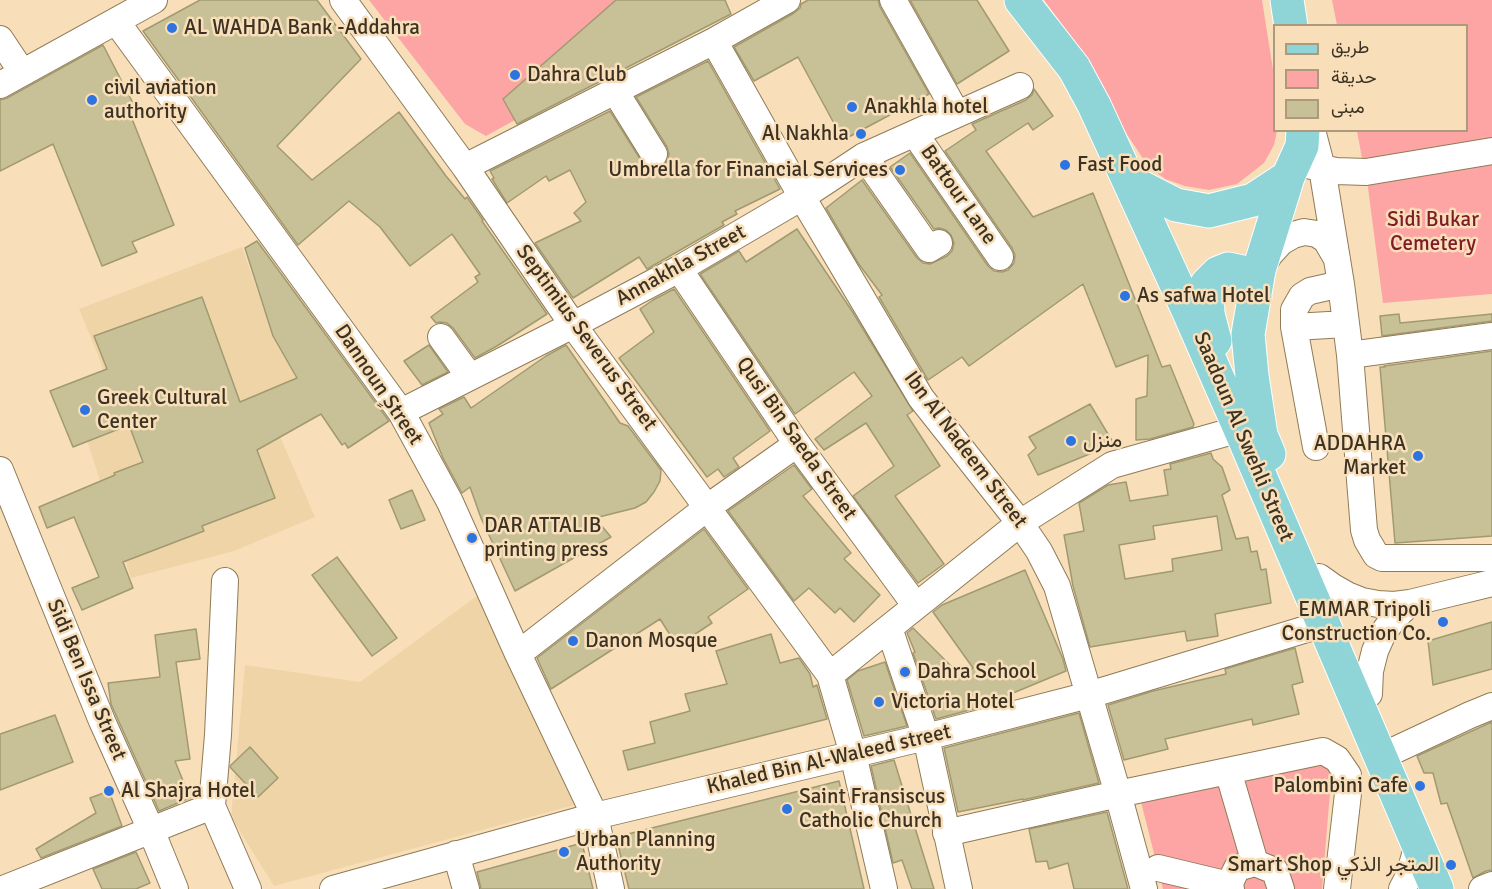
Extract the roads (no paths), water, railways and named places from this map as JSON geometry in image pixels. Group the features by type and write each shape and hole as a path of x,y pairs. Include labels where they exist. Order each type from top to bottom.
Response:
{"main road":[{"name":"Saadoun Al Swehli Street","path":"1021,0 1074,68 1094,105 1240,429 1437,889"},
{"path":"1287,0 1291,24"},
{"name":"Saadoun Al Swehli Street","path":"1303,132 1302,169 1257,283 1248,334 1261,435 1319,577 1453,889"},
{"path":"1129,181 1176,205 1209,211 1254,200 1302,169"},
{"path":"1240,429 1208,314 1207,284 1218,273 1228,269 1242,272 1250,281 1257,283"}],"street":[{"path":"0,39 11,78 154,0"},
{"name":"Septimius Severus Street","path":"343,0 465,167 573,325 830,675 853,754 884,889"},
{"path":"465,167 714,41 787,0"},
{"path":"892,0 957,114"},
{"name":"Dannoun ٍStreet","path":"116,21 401,412 450,502 518,654 595,816 611,889"},
{"name":"Ibn Al Nadeem Street","path":"714,41 802,197 921,398 1020,523 1039,551 1057,586 1144,889"},
{"name":"Annakhla Street","path":"401,412 679,269 802,197 864,156 1020,86"},
{"path":"615,91 654,154"},
{"path":"1311,132 1302,169 1340,273"},
{"name":"Battour Lane","path":"915,134 1000,257"},
{"path":"1302,169 1366,172 1492,151"},
{"path":"864,156 929,249 939,243"},
{"path":"1257,283 1270,254 1293,235 1304,232 1317,234 1326,240 1333,250 1340,273 1350,355 1364,530 1376,555 1389,559 1492,558"},
{"name":"Qusi Bin Saeda Street","path":"679,269 797,444 916,606"},
{"path":"1316,447 1294,327 1294,310 1302,296 1340,273"},
{"path":"1294,327 1346,324"},
{"path":"1350,355 1492,336"},
{"path":"441,337 470,377"},
{"path":"830,675 1020,523 1112,465 1240,429"},
{"path":"518,654 708,507 797,444"},
{"name":"Sidi Ben Issa Street","path":"0,470 102,721 175,889"},
{"path":"1319,577 1333,587 1362,601 1386,604 1410,603 1492,583"},
{"path":"225,581 218,735 212,806 248,889"},
{"path":"1369,694 1370,671 1383,633 1410,603"},
{"name":"Khaled Bin Al-Waleed street","path":"333,889 595,816 926,737 1089,695 1323,624"},
{"path":"889,628 926,737 959,889"},
{"path":"1393,751 1492,706"},
{"path":"946,833 1118,794 1323,752 1337,759 1348,775 1349,785 1338,889"},
{"path":"1231,781 1255,863"},
{"path":"3,889 212,806"},
{"path":"1402,889 1409,876 1418,844"},
{"path":"456,854 466,889"},
{"path":"1158,867 1230,887 1237,868 1255,863 1275,871 1281,889"},
{"path":"1482,889 1492,885"}],"place":[{"name":"AL WAHDA Bank -Addahra","path":"172,28"},
{"name":"Dahra Club","path":"515,75"},
{"name":"civil aviation authority","path":"92,100"},
{"name":"Anakhla hotel","path":"852,107"},
{"name":"Al Nakhla","path":"861,134"},
{"name":"Fast Food","path":"1065,165"},
{"name":"Umbrella for Financial Services","path":"900,170"},
{"name":"As safwa Hotel","path":"1125,296"},
{"name":"Greek Cultural Center","path":"85,410"},
{"name":"منزل","path":"1071,441"},
{"name":"ADDAHRA Market","path":"1418,456"},
{"name":"DAR ATTALIB printing press","path":"472,538"},
{"name":"EMMAR Tripoli Construction Co.","path":"1443,622"},
{"name":"Danon Mosque","path":"573,641"},
{"name":"Dahra School","path":"905,672"},
{"name":"Victoria Hotel","path":"879,702"},
{"name":"Palombini Cafe","path":"1420,786"},
{"name":"Al Shajra Hotel","path":"109,791"},
{"name":"Saint Fransiscus Catholic Church","path":"787,809"},
{"name":"Urban Planning Authority","path":"564,852"},
{"name":"Smart Shop المتجر الذكي","path":"1451,865"}],"park label":[{"name":"Sidi Bukar Cemetery","path":"1433,232"}]}
